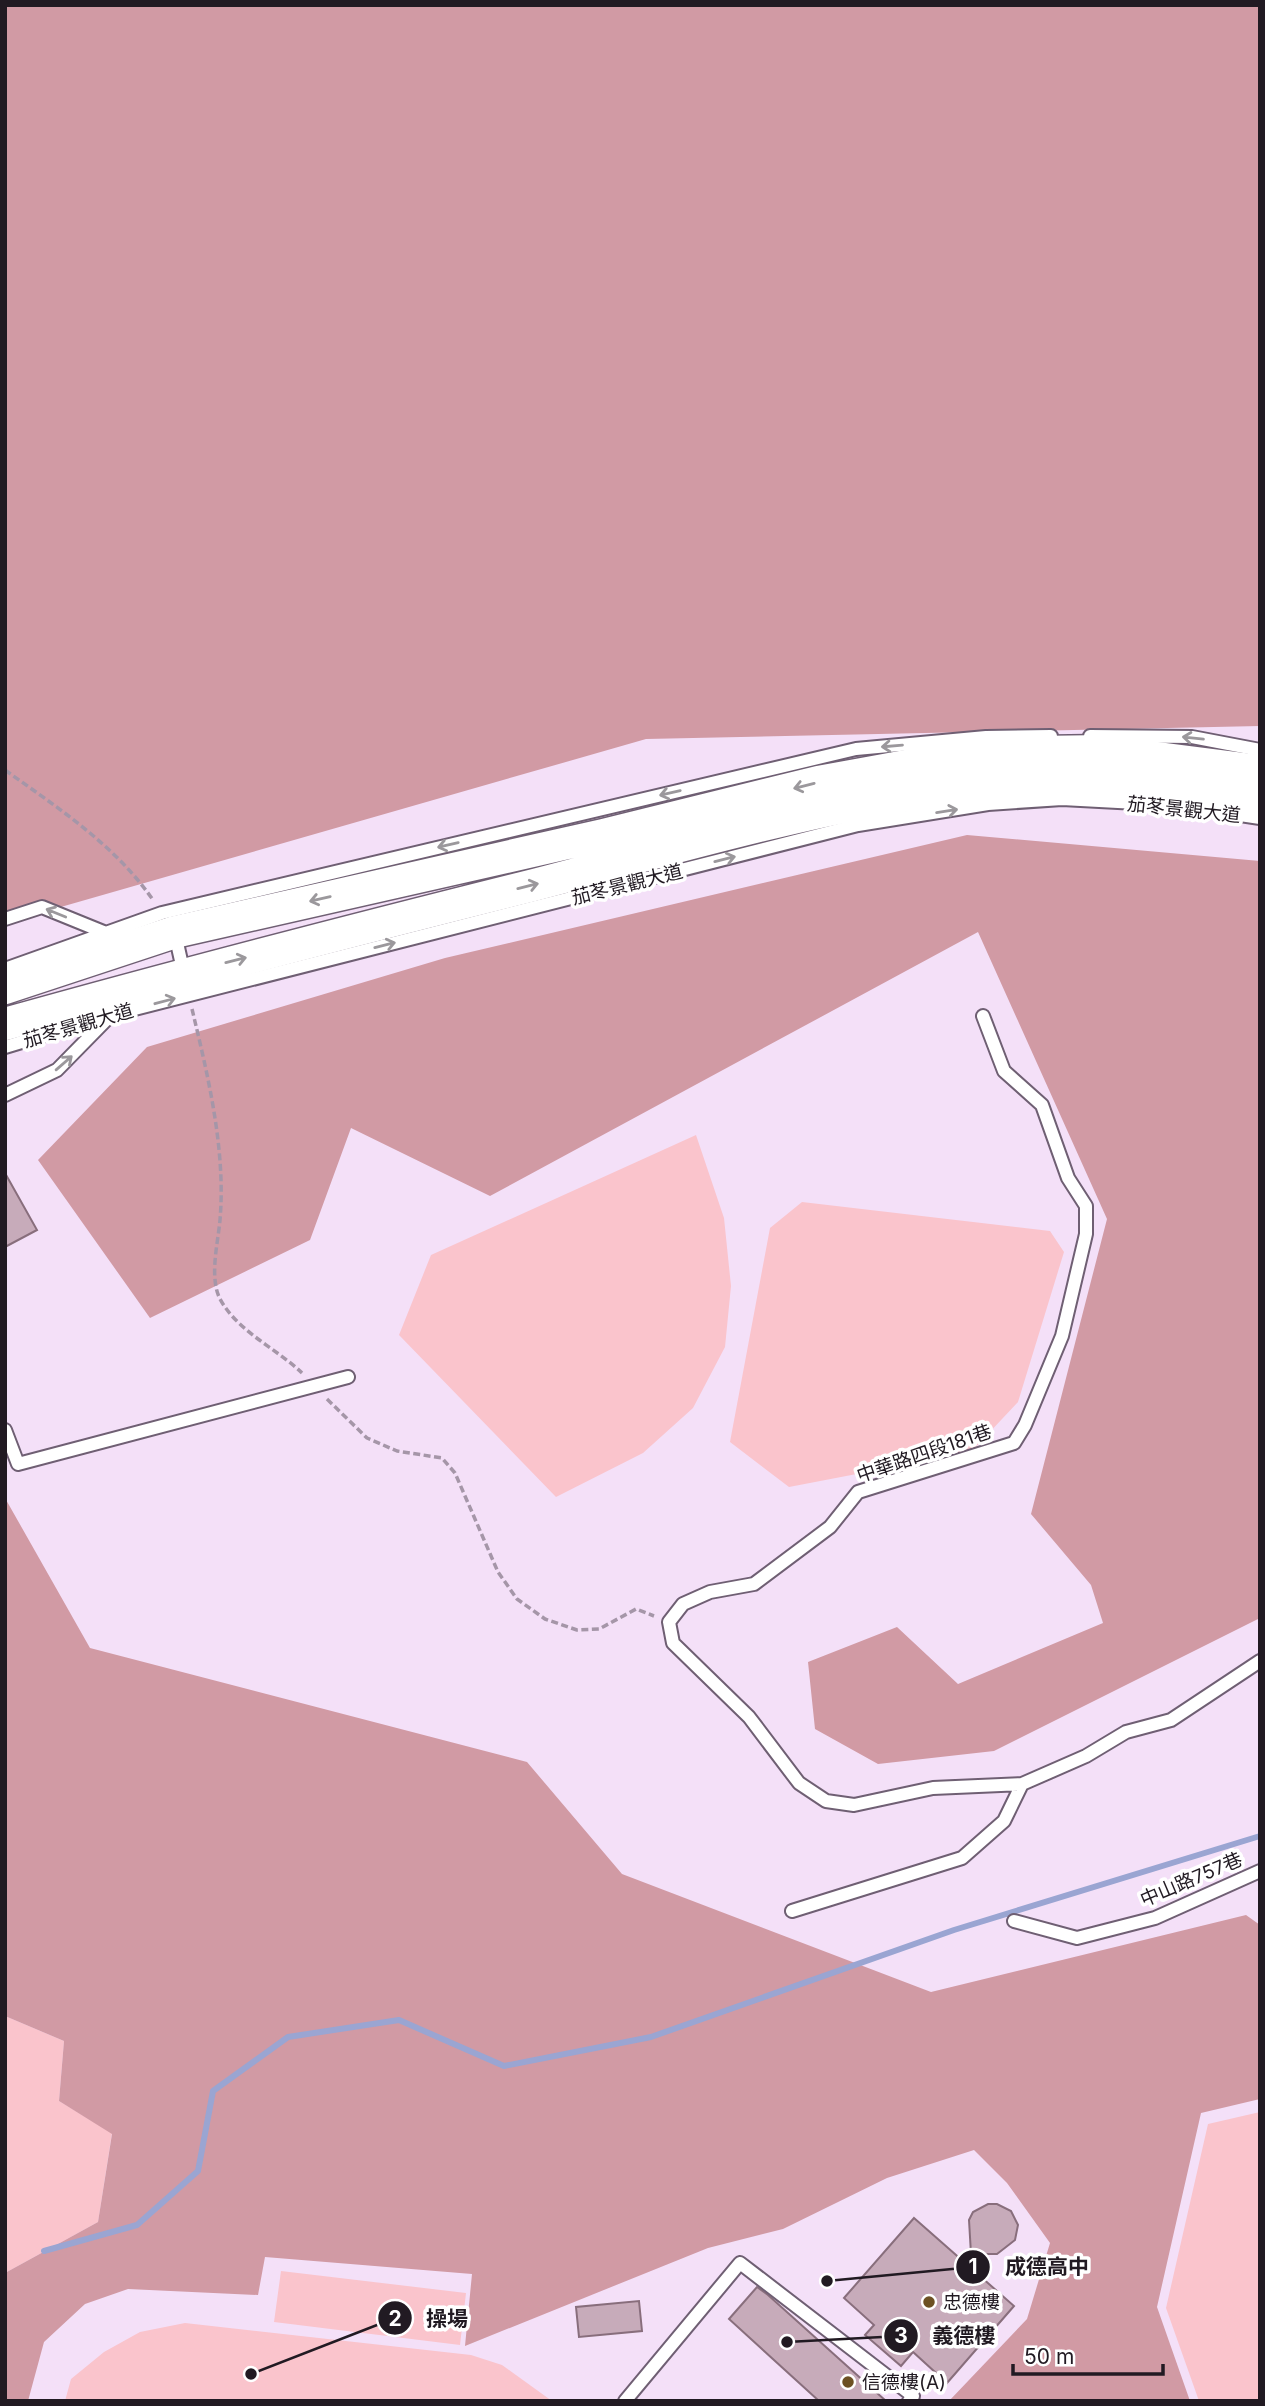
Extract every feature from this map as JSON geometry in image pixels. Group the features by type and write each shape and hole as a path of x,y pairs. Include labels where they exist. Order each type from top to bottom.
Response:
{"street":[{"path":"5,988 169,922 589,838 818,782 928,762 1037,752 1103,751 1260,771"},
{"name":"茄苳景觀大道","path":"5,1024 186,984 821,813 932,791 1033,782 1100,781 1171,786 1260,799"}],"lane":[{"path":"5,969 106,933 169,922 856,749 986,737 1073,736 1192,737 1260,750"},
{"name":"茄苳景觀大道","path":"5,1047 111,1015 186,984 858,825 988,804 1062,799 1174,805 1260,818"},
{"path":"5,919 42,907 106,933"},
{"path":"169,922 186,984"},
{"path":"5,1095 57,1070 111,1015"},
{"name":"中華路四段181巷","path":"983,1016 1004,1071 1042,1105 1068,1178 1086,1206 1086,1234 1062,1336 1025,1425 1014,1443 858,1492 830,1527 754,1584 710,1592 683,1604 669,1622 673,1643 749,1717 799,1783 826,1801 854,1805 933,1788 1023,1784 1086,1755 1126,1732 1171,1720 1260,1661"},
{"path":"5,1430 18,1464 348,1377"},
{"path":"792,1911 962,1858 1004,1821 1023,1784"},
{"name":"中山路757巷","path":"1014,1921 1077,1938 1155,1918 1260,1871"},
{"path":"625,2401 740,2263 913,2396 909,2401"}],"path":[{"path":"5,770 89,831 142,883 169,922"}],"shaded area":[{"path":"5,5 1260,5 1260,726 646,739 5,923"},
{"path":"967,835 1260,861 1260,1618 994,1751 878,1764 815,1729 808,1662 897,1627 958,1684 1103,1623 1091,1585 1031,1514 1107,1219 978,932 490,1196 351,1128 310,1240 150,1318 38,1160 147,1047 445,958"},
{"path":"696,1135 724,1218 731,1286 725,1347 693,1408 643,1453 556,1497 399,1335 431,1255"},
{"path":"802,1202 1050,1231 1064,1252 1018,1402 971,1452 789,1487 730,1442 770,1228"},
{"path":"5,1498 90,1648 527,1762 622,1874 931,1992 1246,1915 1260,1925 1260,2099 1201,2113 1157,2307 1190,2401 949,2401 1027,2319 1050,2243 1007,2183 974,2150 887,2178 783,2229 708,2248 465,2346 472,2274 265,2257 258,2295 128,2289 85,2304 44,2342 28,2401 5,2401 5,2273 98,2222 112,2134 59,2101 64,2041 5,2016"},
{"path":"5,2016 64,2041 59,2101 112,2133 98,2222 5,2273"},
{"path":"1260,2112 1260,2401 1199,2401 1166,2308 1208,2124"},
{"path":"281,2271 466,2293 460,2345 274,2322"},
{"path":"185,2323 471,2355 502,2365 552,2401 65,2401 71,2379 104,2352 140,2332"}],"building":[{"path":"5,1173 37,1230 5,1247"},
{"path":"988,2204 997,2204 1011,2211 1018,2225 1015,2240 997,2254 971,2254 969,2220 973,2212"},
{"name":"忠德樓","path":"914,2218 1014,2306 947,2383 913,2352 901,2366 865,2335 874,2325 844,2298"},
{"path":"757,2287 886,2401 819,2401 729,2319"},
{"path":"639,2301 642,2331 579,2337 576,2307"}],"waterway":[{"path":"44,2251 137,2225 198,2171 213,2091 288,2037 399,2020 504,2066 651,2037 954,1930 1260,1836"}],"place":[{"name":"成德高中","path":"827,2281"},
{"name":"忠德樓","path":"929,2302"},
{"name":"義德樓","path":"787,2342"},
{"name":"操場","path":"251,2374"},
{"name":"信德樓(A)","path":"848,2382"}]}
